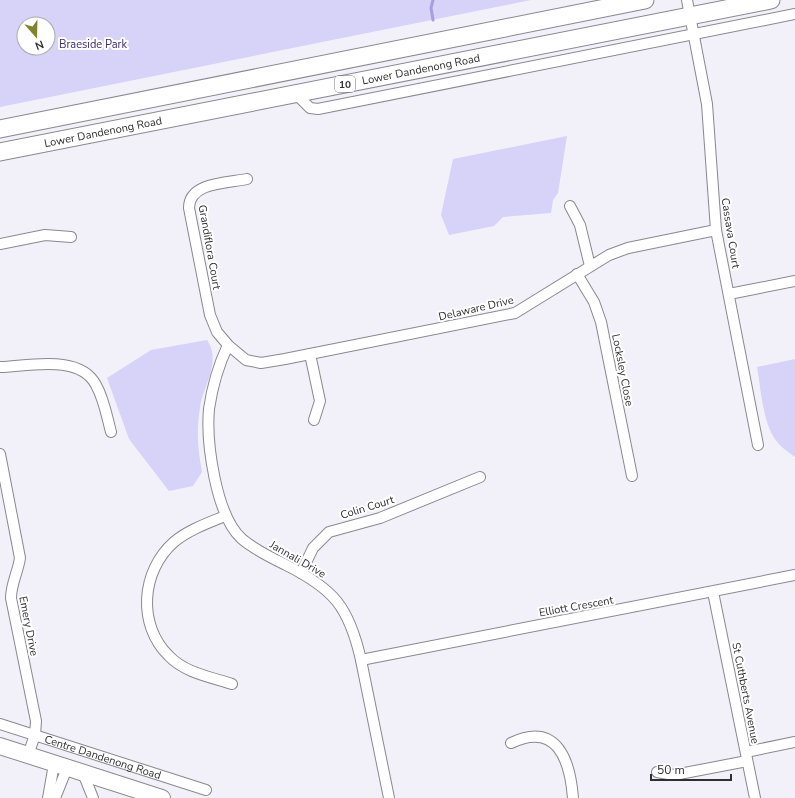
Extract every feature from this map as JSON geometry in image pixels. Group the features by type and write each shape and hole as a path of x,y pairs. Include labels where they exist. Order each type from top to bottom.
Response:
{"highway":[{"name":"Lower Dandenong Road","path":"0,129 645,0"},
{"name":"Lower Dandenong Road","path":"0,152 296,94 689,8 771,0"}],"main road":[{"name":"Centre Dandenong Road","path":"0,746 162,798"}],"street":[{"name":"Cassava Court","path":"689,8 707,104 716,230 758,445"},
{"name":"Lower Dandenong Road","path":"296,94 304,104 314,109 795,14"},
{"name":"Grandiflora Court","path":"232,349 217,332 210,315 189,204 192,195 200,189 247,179"},
{"path":"570,206 580,225 590,266"},
{"name":"Delaware Drive","path":"232,349 273,361 515,313 609,255 628,248 716,230"},
{"path":"0,244 45,235 71,237"},
{"name":"Locksley Close","path":"577,274 594,302 601,322 632,476"},
{"path":"729,294 795,281"},
{"name":"Jannali Drive","path":"232,349 219,370 212,396 209,425 214,468 225,516 233,529 251,547 315,580 341,605 352,625 361,660 389,798"},
{"path":"310,354 320,401 314,420"},
{"path":"0,367 63,364 80,368 86,372 96,385 111,432"},
{"name":"Emery Drive","path":"0,454 20,558 10,598 35,714 35,735 28,755"},
{"name":"Colin Court","path":"301,572 313,548 329,532 380,518 480,477"},
{"path":"225,516 184,535 165,551 157,562 148,586 147,610 154,634 169,656 190,670 232,684"},
{"name":"Elliott Crescent","path":"361,660 795,575"},
{"name":"St Cuthberts Avenue","path":"714,592 755,798"},
{"name":"Centre Dandenong Road","path":"0,724 206,790"},
{"path":"511,743 522,737 532,736 547,738 553,742 564,758 573,798"},
{"path":"657,772 674,775 795,742"},
{"path":"48,798 61,766"},
{"path":"55,798 61,766"},
{"path":"83,772 93,798"}],"green space":[{"name":"Braeside Park","path":"0,0 531,0 0,107"},
{"path":"567,136 558,193 553,200 551,213 503,217 494,226 449,235 441,215 453,159"},
{"path":"207,340 213,357 210,374 202,399 198,424 199,456 202,472 193,486 169,491 129,439 107,378 151,350"},
{"path":"795,359 795,457 778,443 769,427 763,407 757,367"}],"waterway":[{"path":"433,0 431,8 433,20"}]}
